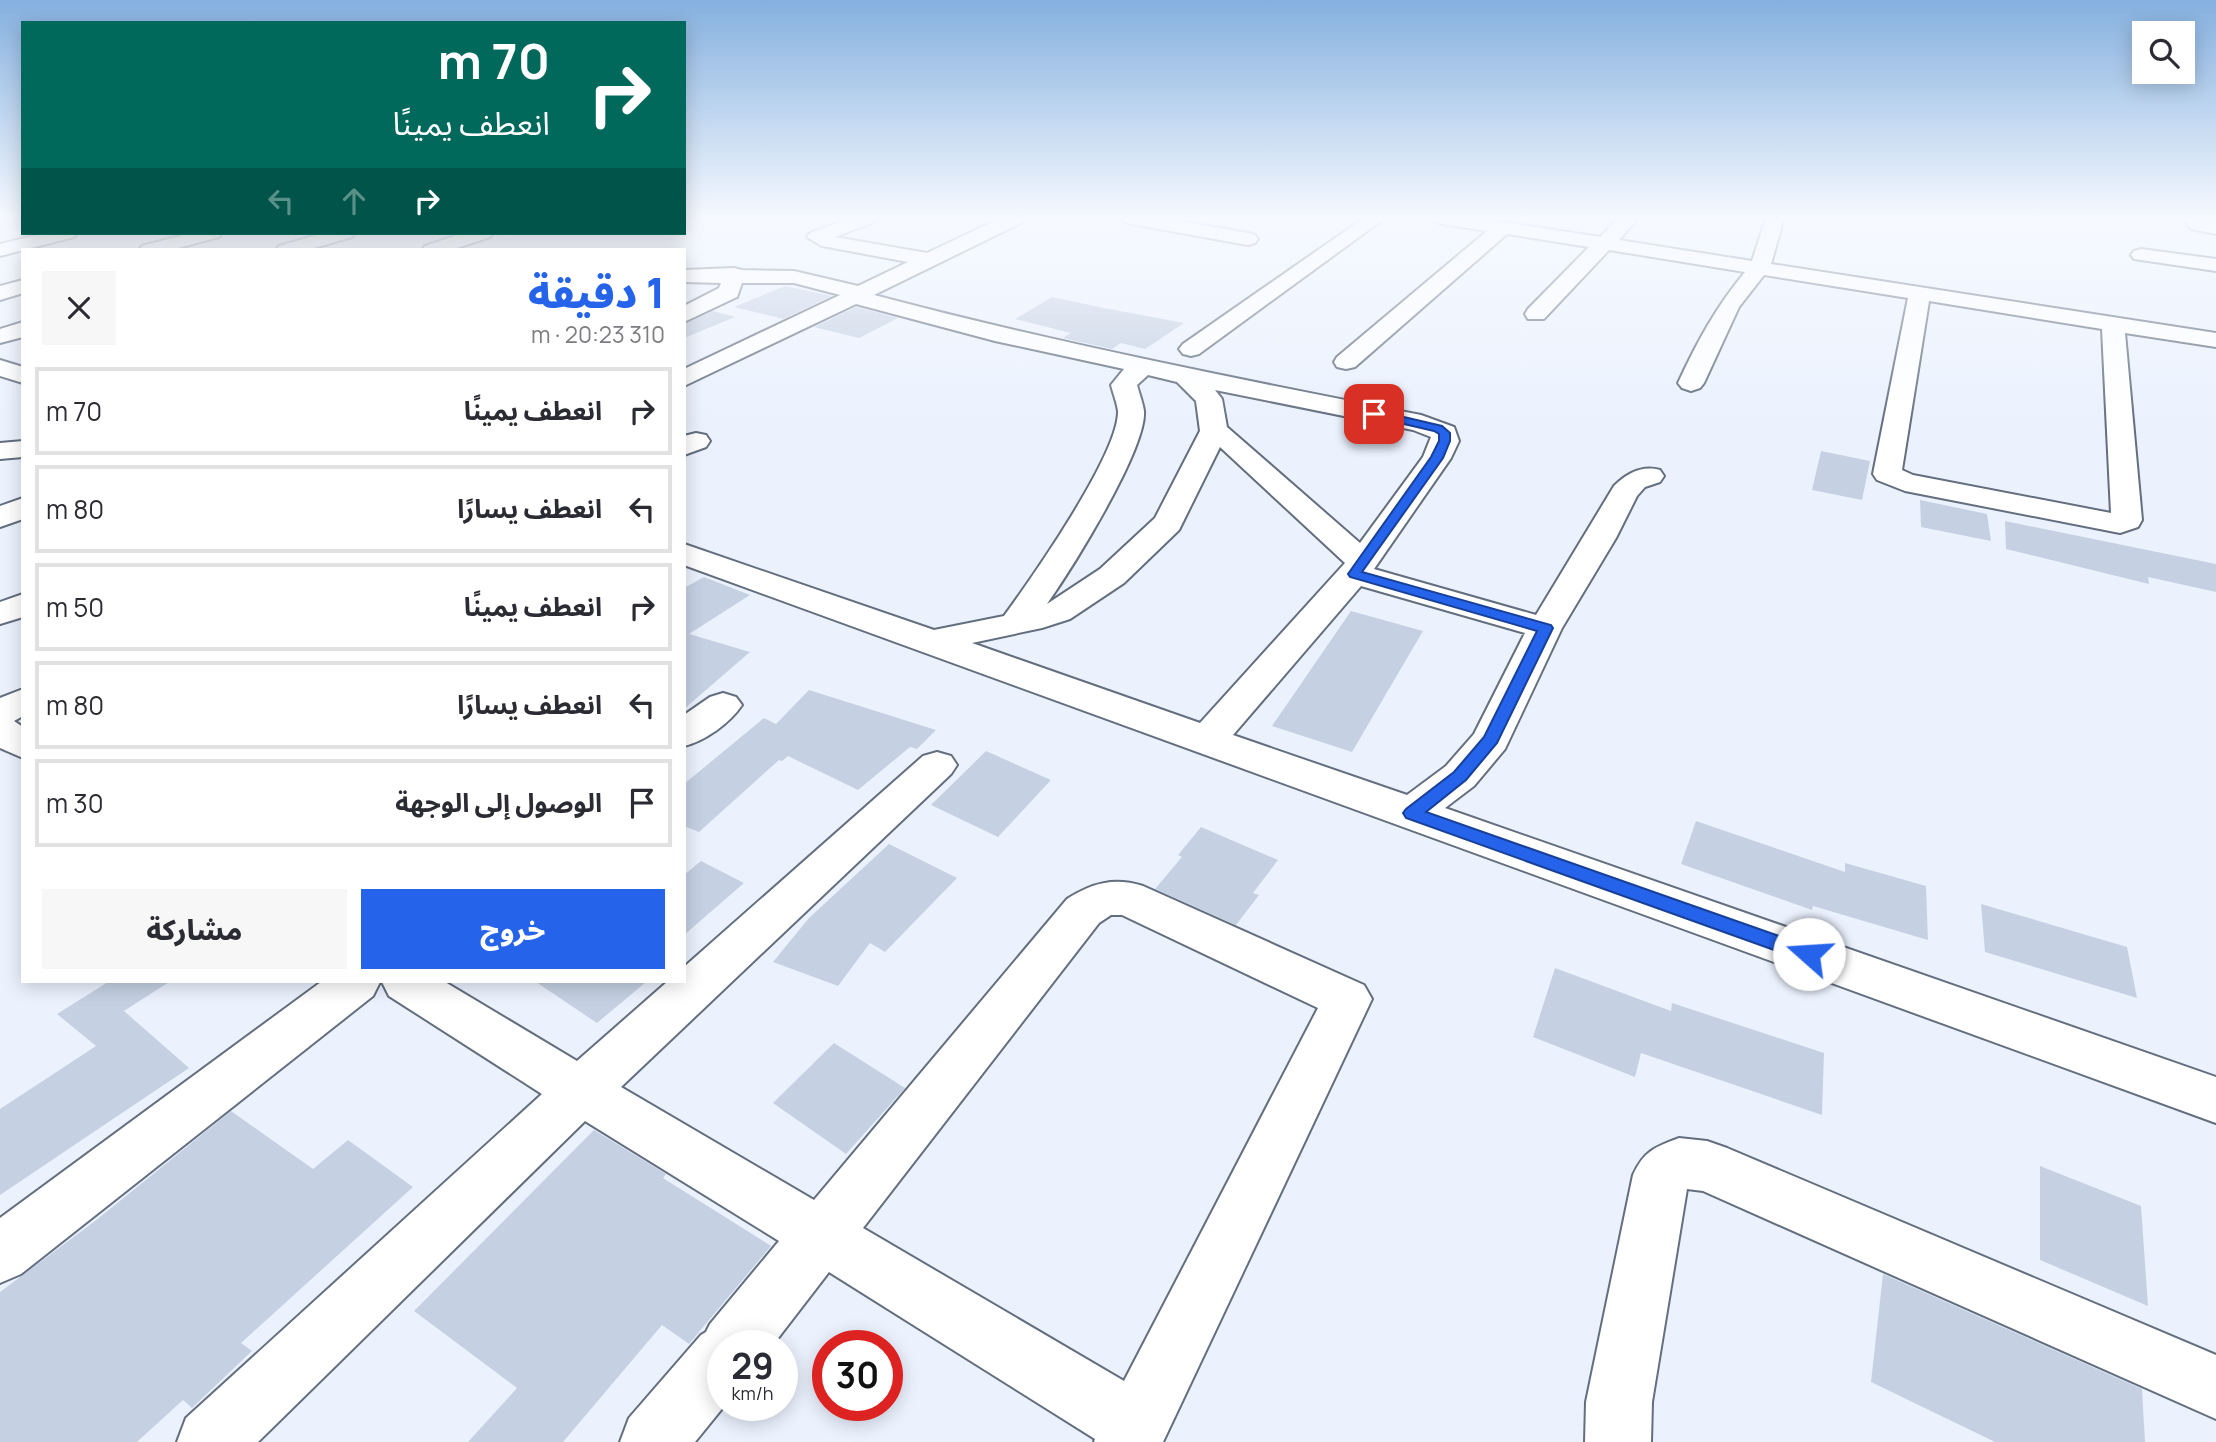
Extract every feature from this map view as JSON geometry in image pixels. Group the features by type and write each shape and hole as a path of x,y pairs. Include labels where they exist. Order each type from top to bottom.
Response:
{"street":[{"path":"686,314 729,292 731,285"},
{"path":"830,285 995,334 1143,366 1189,363 1410,421 1444,433 1445,441 1437,458 1359,568 1207,740"},
{"path":"686,378 878,285"},
{"path":"1189,363 1289,285"},
{"path":"1346,362 1435,285"},
{"path":"1536,314 1564,285"},
{"path":"1691,383 1713,332 1745,285"},
{"path":"1877,285 2216,340"},
{"path":"0,293 21,287"},
{"path":"1920,292 1887,474 1905,482 2120,524 2127,520 2113,323"},
{"path":"863,293 999,313"},
{"path":"686,353 795,306"},
{"path":"0,335 21,330"},
{"path":"929,642 1042,618 1058,612 1112,576 1168,523 1214,431 1209,399 1189,363"},
{"path":"1016,623 1057,567 1123,447 1131,412 1124,385 1128,378 1143,366"},
{"path":"0,367 21,376"},
{"path":"0,383 21,376"},
{"path":"1214,431 1225,437 1359,568 1545,628"},
{"path":"1412,813 1460,776 1491,740 1545,628 1600,538 1624,492 1635,481 1650,476"},
{"path":"0,519 21,508"},
{"path":"686,555 2216,1100"},
{"path":"0,614 21,605"},
{"path":"0,713 21,702"},
{"path":"686,733 723,705"},
{"path":"0,730 21,744"},
{"path":"210,1442 581,1091 937,765"},
{"path":"408,983 581,1091 823,1236 1072,1385 1131,1435 1348,999 1127,898 1102,899 1083,911 823,1236 745,1330"},
{"path":"0,1254 355,983"},
{"path":"1618,1442 1619,1402 1661,1175 1679,1163 1707,1166 2216,1387"},
{"path":"653,1442 707,1376"}],"building":[{"path":"785,286 832,296 783,319 734,307"},
{"path":"1052,297 1184,323 1145,349 1121,343 1112,349 1063,338 1071,333 1015,319"},
{"path":"856,307 898,318 859,338 814,327"},
{"path":"713,311 735,317 686,337 686,323"},
{"path":"1821,451 1870,461 1862,500 1812,490"},
{"path":"1920,500 1987,514 1991,541 1921,527"},
{"path":"2005,521 2216,564 2216,592 2148,577 2149,584 2006,549"},
{"path":"704,577 750,595 689,634 750,652 686,707 686,587"},
{"path":"1351,611 1423,631 1352,752 1272,726"},
{"path":"809,690 936,730 917,749 910,747 858,790 788,756 782,761 779,760 699,832 686,827 686,782 764,718 776,724"},
{"path":"986,751 1051,780 998,837 931,805"},
{"path":"1696,821 1845,872 1845,863 1926,886 1928,940 1813,906 1812,910 1681,864"},
{"path":"1201,827 1278,860 1253,893 1259,895 1236,925 1155,889 1182,857 1178,855"},
{"path":"889,844 957,878 885,952 870,943 838,986 773,962 809,918"},
{"path":"701,861 744,883 686,933 686,873"},
{"path":"1981,904 2127,947 2137,998 1985,952"},
{"path":"1555,968 1671,1011 1672,1003 1824,1053 1822,1115 1641,1053 1635,1077 1533,1037"},
{"path":"106,983 167,983 124,1011 189,1068 0,1195 0,1109 96,1046 57,1014"},
{"path":"537,983 645,983 597,1023"},
{"path":"834,1043 905,1088 846,1154 773,1103"},
{"path":"231,1111 313,1169 348,1140 413,1187 241,1343 252,1351 192,1408 183,1400 137,1442 0,1442 0,1292 95,1221"},
{"path":"594,1130 666,1174 663,1178 771,1246 689,1344 662,1325 563,1442 468,1442 517,1388 414,1311"},
{"path":"2040,1166 2141,1206 2148,1306 2040,1260"},
{"path":"1883,1274 2142,1389 2145,1442 1995,1442 1871,1382"}],"route":[{"path":"1374,414 1438,428 1444,433 1445,441 1437,458 1354,574 1545,628 1491,740 1460,776 1412,813 1809,954"}]}
